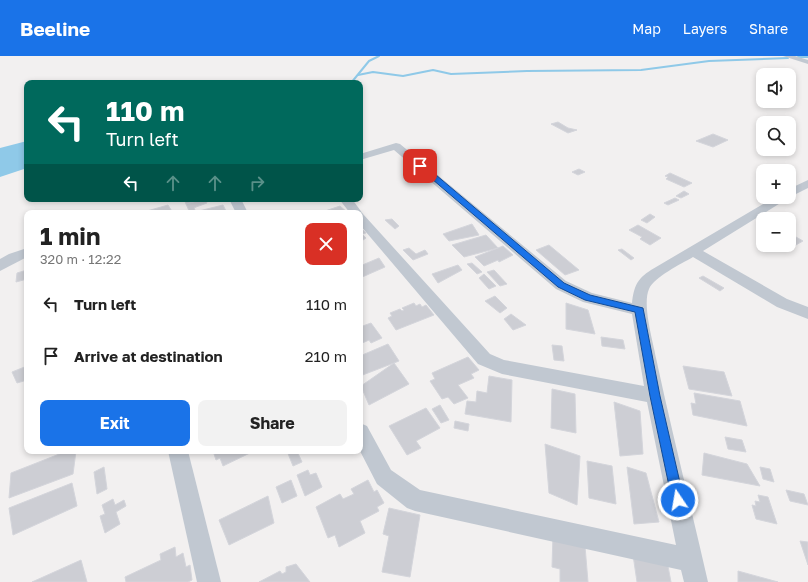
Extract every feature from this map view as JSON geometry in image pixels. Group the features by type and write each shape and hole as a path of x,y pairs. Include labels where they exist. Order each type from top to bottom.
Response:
{"street":[{"path":"787,56 808,62"},
{"path":"363,156 396,146 561,285 588,298 639,310"},
{"path":"796,190 808,183"},
{"path":"348,202 354,210"},
{"path":"696,582 655,396 639,310 641,290 648,279 692,251 772,204"},
{"path":"363,220 484,359 502,367 655,396"},
{"path":"692,251 782,303 808,313"},
{"path":"0,266 10,259 24,253"},
{"path":"363,438 384,477 415,500 691,560"},
{"path":"179,454 209,582"}],"water":[{"path":"24,142 24,169 0,177 0,148"}],"building":[{"path":"558,122 568,128 577,130 568,133 551,124"},
{"path":"713,134 728,140 713,147 696,141"},
{"path":"579,169 585,172 578,175 572,172"},
{"path":"670,173 692,183 684,187 666,179 668,177 665,176"},
{"path":"684,191 689,194 681,198 676,196"},
{"path":"675,198 679,200 668,205 664,203"},
{"path":"194,202 207,203 194,208 195,210 189,210 186,204"},
{"path":"168,205 171,210 150,210"},
{"path":"223,205 226,210 203,210"},
{"path":"340,206 345,210 328,210"},
{"path":"650,214 655,217 647,223 641,220"},
{"path":"392,219 399,226 395,229 385,220"},
{"path":"472,224 479,235 449,241 443,234"},
{"path":"638,225 661,238 650,245 640,239 642,237 629,230"},
{"path":"486,235 498,248 464,257 452,245"},
{"path":"796,237 803,241 796,245"},
{"path":"549,245 579,270 565,275 536,250"},
{"path":"503,246 513,255 499,262 498,260 484,266 475,257"},
{"path":"409,248 416,254 425,250 428,254 413,260 403,250"},
{"path":"622,249 634,258 631,260 618,250"},
{"path":"379,258 385,267 363,277 363,265"},
{"path":"472,263 482,272 477,274 467,264"},
{"path":"458,265 462,270 438,283 432,274"},
{"path":"494,270 507,284 500,286 487,272"},
{"path":"24,271 24,280 16,282 17,273"},
{"path":"484,274 496,286 489,289 479,278"},
{"path":"703,276 724,288 720,291 699,278"},
{"path":"495,296 507,308 500,313 485,301"},
{"path":"414,303 416,306 420,304 422,307 426,305 434,315 396,330 388,318 392,316 390,313 400,309 402,311 404,310 402,308"},
{"path":"566,303 588,310 595,334 566,329"},
{"path":"511,314 526,325 513,330 504,319"},
{"path":"371,323 382,338 371,343 369,340 363,343 363,326"},
{"path":"601,337 623,340 625,349 602,346"},
{"path":"388,344 399,361 363,375 363,355"},
{"path":"552,345 562,346 564,361 554,360"},
{"path":"468,357 479,370 471,374 474,378 458,385 468,398 454,404 448,397 442,399 430,381 435,379 432,373"},
{"path":"394,363 409,384 369,405 363,391 363,385"},
{"path":"683,366 724,372 732,396 689,389"},
{"path":"24,367 24,381 17,383 12,372"},
{"path":"489,376 512,380 511,422 465,414 467,401 476,402 477,391 487,393"},
{"path":"552,389 575,394 576,433 551,428"},
{"path":"694,393 740,401 747,426 693,415 691,403 696,404"},
{"path":"614,402 640,411 643,454 620,456"},
{"path":"440,405 449,420 441,423 432,409"},
{"path":"426,408 440,428 416,441 421,448 407,455 389,426"},
{"path":"455,421 469,424 468,431 454,428"},
{"path":"725,437 742,440 746,452 728,449"},
{"path":"545,444 580,456 577,505 549,493"},
{"path":"704,453 747,464 760,486 702,475"},
{"path":"59,454 76,454 73,474 9,498 11,473"},
{"path":"214,454 248,454 223,466 220,458 216,460"},
{"path":"288,454 298,454 302,462 293,466"},
{"path":"587,461 612,466 616,504 589,498"},
{"path":"104,467 107,489 97,494 94,472"},
{"path":"627,467 646,473 659,522 634,524"},
{"path":"760,467 770,469 774,482 763,479"},
{"path":"308,470 310,475 316,473 322,487 305,496 297,475"},
{"path":"291,480 297,496 282,503 276,487"},
{"path":"368,480 374,492 377,490 384,503 377,507 379,511 360,521 365,533 339,547 335,535 328,538 316,507 340,494 343,499 354,494 351,489"},
{"path":"72,483 77,506 13,535 9,508"},
{"path":"786,490 804,494 808,505 790,501"},
{"path":"758,495 768,497 777,524 756,519 752,505 756,506 755,501 760,502"},
{"path":"268,496 274,523 229,545 219,520"},
{"path":"113,499 115,505 124,500 126,506 116,512 120,524 105,533 100,516 105,514 102,505"},
{"path":"389,508 420,515 410,577 382,572 389,536 383,534"},
{"path":"553,534 585,546 588,582 560,582 560,569 552,567"},
{"path":"800,541 808,542 808,565"},
{"path":"175,547 176,557 183,553 186,567 190,565 192,580 188,582 126,582 125,577 161,560 160,554"},
{"path":"633,555 667,561 671,582 637,582"},
{"path":"81,560 87,582 32,582"},
{"path":"296,564 310,582 259,582 280,571 282,574 286,572 286,567"},
{"path":"738,571 778,582 738,582"}],"waterway":[{"path":"353,80 369,61 379,56"},
{"path":"798,57 808,57"},
{"path":"358,75 373,72 403,76 433,70 451,74 527,71 641,70 709,61 788,58"}],"route":[{"path":"420,166 561,285 588,298 639,310 655,396 678,500"}]}
